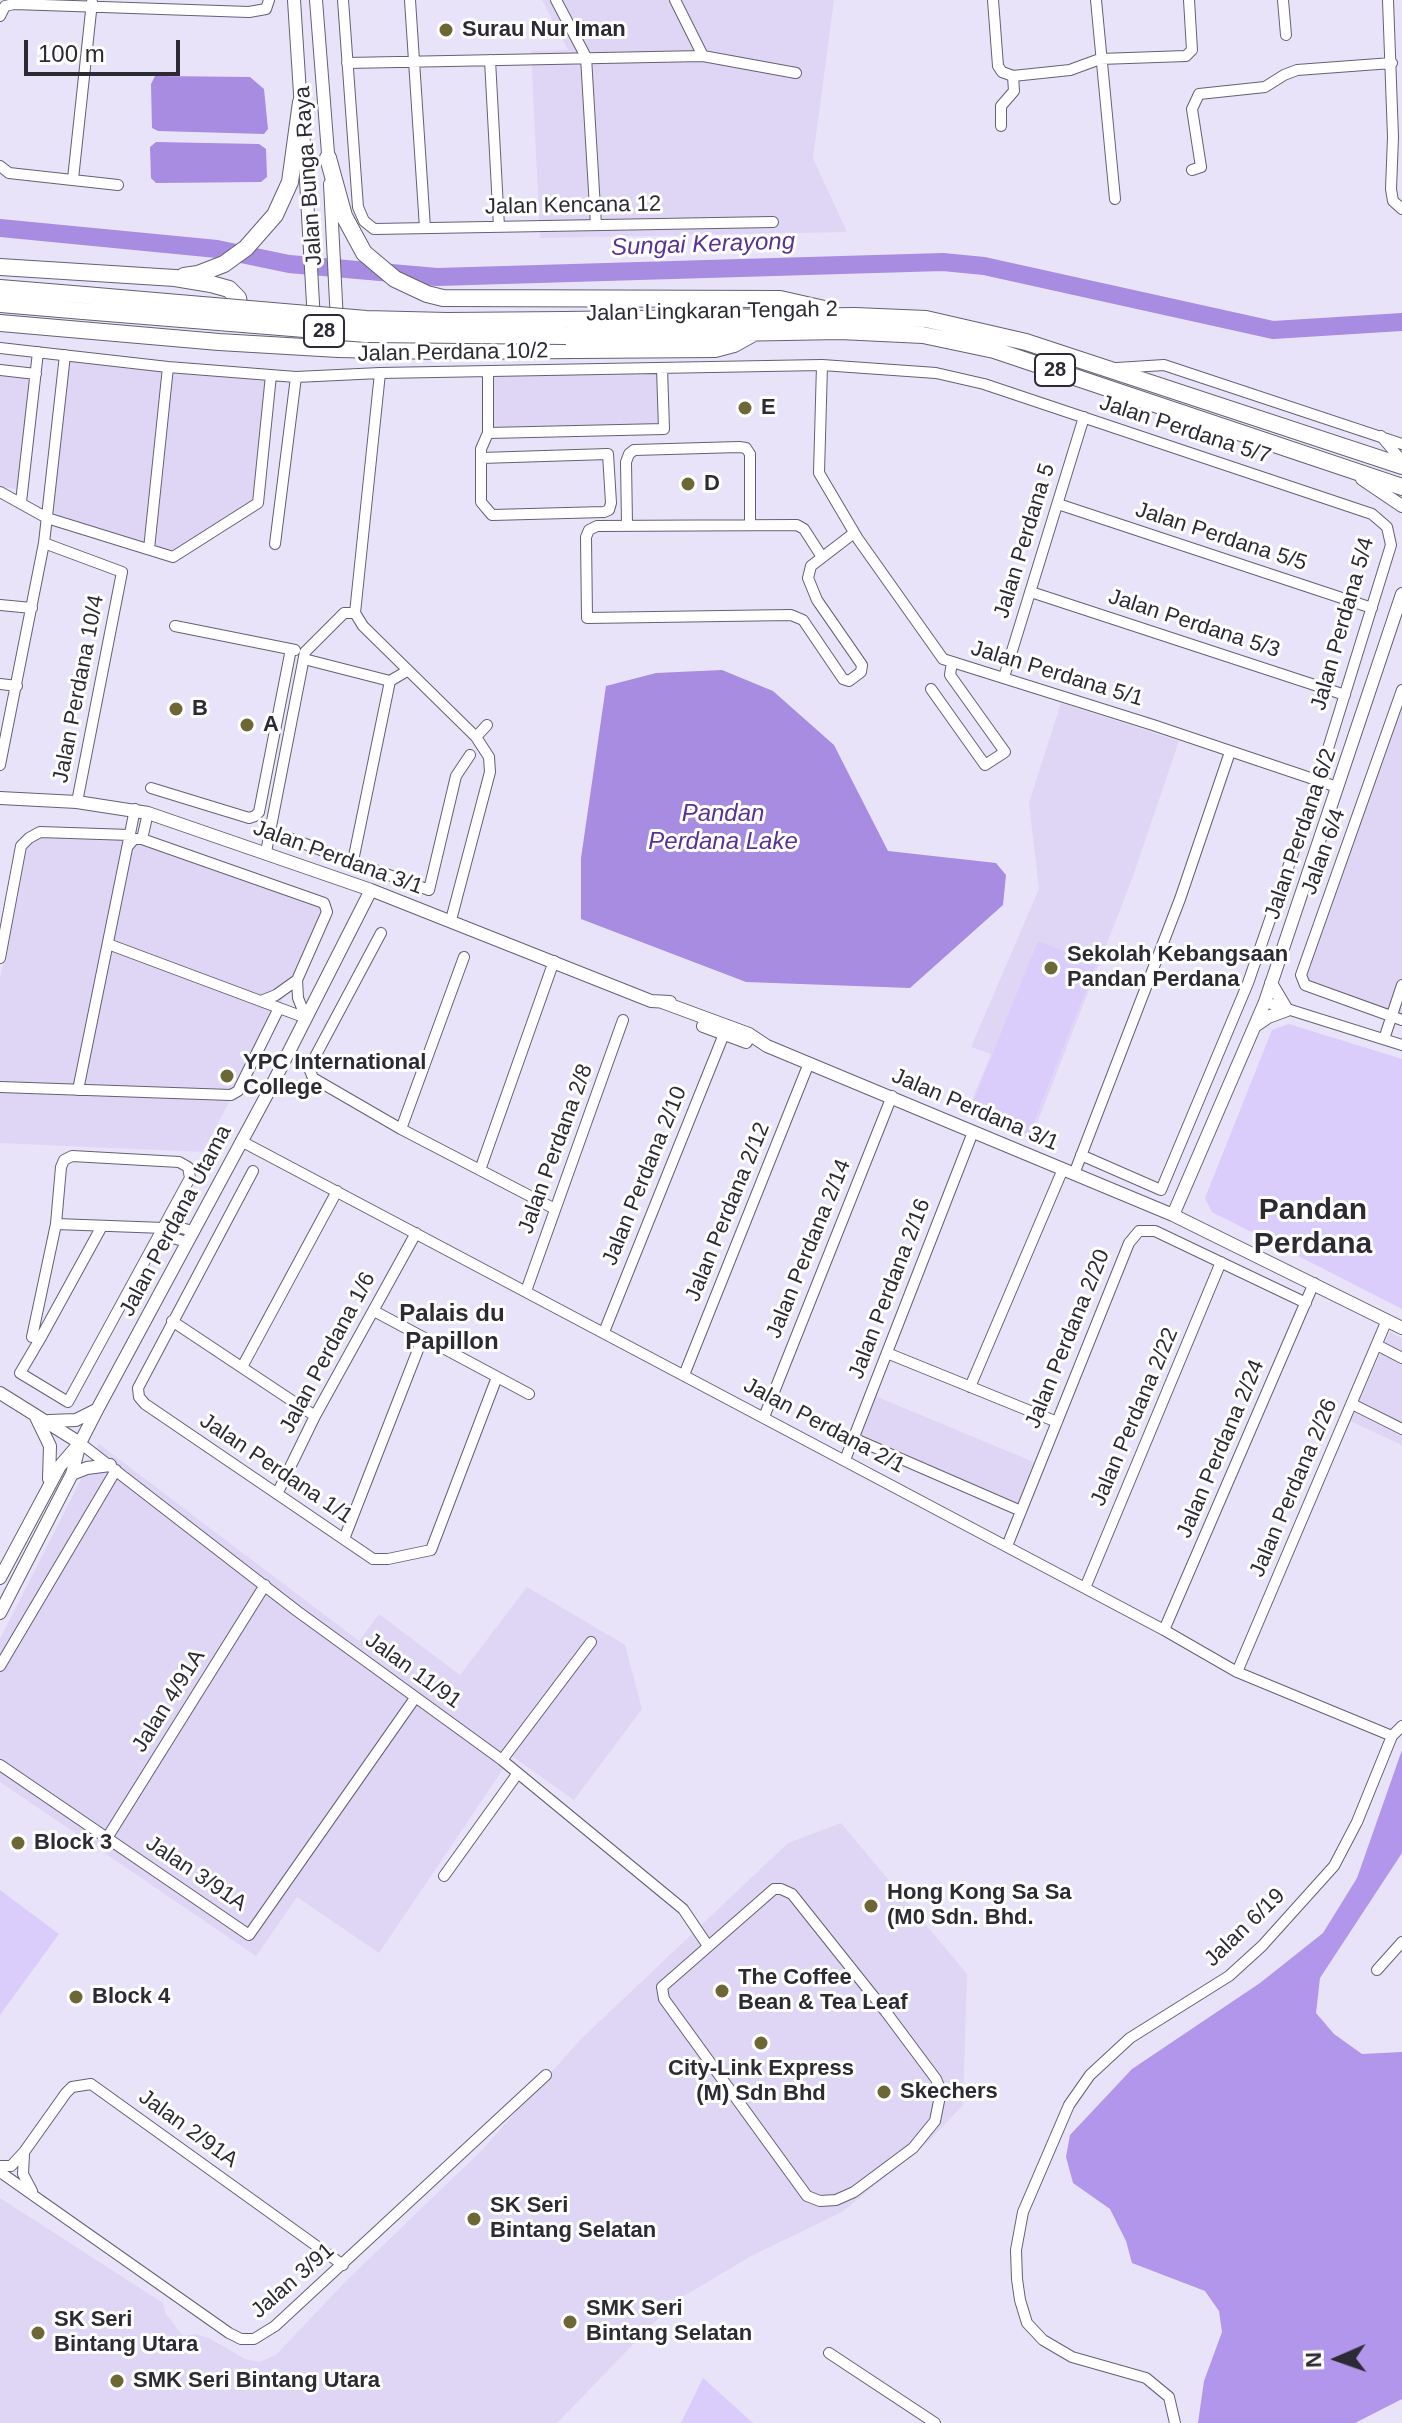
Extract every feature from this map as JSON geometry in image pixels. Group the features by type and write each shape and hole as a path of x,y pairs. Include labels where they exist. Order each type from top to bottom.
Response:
{"highway":[{"path":"175,278 198,274 224,264 246,248 275,215 290,182 301,102"},
{"path":"328,158 344,216 364,253 402,283 435,296 780,299 855,316"},
{"path":"0,267 175,278 229,289 238,298 241,314 234,332 219,342"},
{"name":"Jalan Lingkaran Tengah 2","path":"0,288 84,303"},
{"path":"435,296 421,307 416,322 421,339 438,351"},
{"name":"Jalan Lingkaran Tengah 2","path":"0,304 84,303 566,328 910,334 994,350 1402,487"},
{"name":"Jalan Lingkaran Tengah 2","path":"566,328 855,316 926,319 989,332 1402,464"},
{"path":"0,323 219,342 438,351 715,349 734,344 754,333"}],"street":[{"name":"Jalan Bunga Raya","path":"294,0 315,348"},
{"name":"Jalan Bunga Raya","path":"316,0 334,238 338,349"},
{"path":"343,0 347,63 703,56 796,73"},
{"path":"410,0 425,228"},
{"path":"556,0 586,57 596,225"},
{"path":"675,0 703,56"},
{"path":"993,0 998,66 1007,74 1014,91 1001,106 1001,126"},
{"path":"1096,0 1115,199"},
{"path":"1007,74 1077,68 1100,59 1180,57 1192,50 1189,0"},
{"path":"1283,0 1286,35"},
{"path":"1388,0 1392,63 1391,189 1393,201 1402,209"},
{"path":"73,179 92,2"},
{"path":"2,11 14,4 92,2 182,4 249,12 267,5"},
{"path":"490,60 499,227"},
{"name":"Jalan Kencana 12","path":"347,63 358,207 364,221 374,229 499,227 539,222 596,225 773,222"},
{"path":"1192,170 1201,167 1192,109 1199,94 1265,87 1297,70 1392,63"},
{"path":"0,166 9,173 118,185"},
{"name":"Jalan Perdana 10/2","path":"0,348 168,367 296,377 822,365"},
{"path":"21,502 38,352"},
{"path":"0,763 44,543 65,355"},
{"name":"Jalan Perdana 5/7","path":"822,365 936,373 984,384 1372,514 1387,527"},
{"name":"Jalan Perdana 5/1","path":"822,365 819,473 856,536 943,659 1337,787"},
{"path":"1104,369 1164,365 1402,444"},
{"path":"149,549 168,367"},
{"path":"488,433 664,429 662,368"},
{"path":"0,370 36,374"},
{"path":"380,373 355,613 363,626 476,737 489,757 490,772 451,920"},
{"path":"481,458 608,454 611,503 608,512 492,515 481,502 481,458 481,449 488,433 488,373"},
{"path":"0,492 47,518 173,557 258,503 271,375"},
{"path":"275,544 296,377"},
{"name":"Jalan Perdana 5","path":"1004,677 1084,417"},
{"path":"1380,435 1402,464"},
{"path":"627,524 626,462 634,450 739,447 746,448 750,454 750,524"},
{"path":"1345,468 1402,506"},
{"name":"Jalan Perdana 5/5","path":"1058,504 1372,608"},
{"path":"822,557 804,529 797,525 597,526 589,530 586,537 587,618 791,615 803,620 843,679 849,681 861,672 862,665 810,589 808,571 822,557 833,550 839,551 856,536"},
{"name":"Jalan Perdana 5/4","path":"1081,1155 1161,1190 1248,983 1318,781 1391,545 1387,527"},
{"name":"Jalan Perdana 10/4","path":"44,543 122,572 77,802"},
{"name":"Jalan Perdana 5/3","path":"1031,592 1345,695"},
{"name":"Jalan Perdana 6/2","path":"1173,1215 1265,1002 1402,594"},
{"path":"0,605 32,608"},
{"path":"266,852 305,656 344,613 355,613"},
{"path":"175,626 291,649 390,681 407,671"},
{"path":"151,788 249,818 255,816 259,812 291,649"},
{"path":"931,689 985,765 1005,752 950,675 952,662"},
{"path":"955,682 962,677 965,666"},
{"path":"353,861 390,681"},
{"path":"0,684 17,686"},
{"name":"Jalan 6/4","path":"1396,1018 1305,985 1301,975 1402,690"},
{"path":"476,737 487,725"},
{"path":"970,1387 1068,1172 1081,1155 1180,899 1230,752"},
{"path":"270,831 429,890 456,776 470,755"},
{"name":"Jalan Perdana 3/1","path":"0,798 77,802 142,811 371,890 656,1001 679,1003 742,1025 761,1043 1173,1215 1402,1328"},
{"path":"142,811 142,839"},
{"path":"78,1090 129,840 142,811"},
{"path":"0,958 21,846 29,838 40,832 142,839 324,903 327,912 297,980 298,998 306,1018"},
{"name":"Jalan Perdana Utama","path":"0,1613 72,1474 80,1443 371,890"},
{"path":"381,933 309,1068 313,1078 401,1129 555,1209"},
{"path":"108,944 306,1018"},
{"path":"401,1129 464,957"},
{"path":"480,1170 554,961"},
{"path":"261,1001 297,980"},
{"path":"1271,983 1287,1010"},
{"path":"1384,1039 1396,1018 1402,985"},
{"name":"Jalan Perdana 3/1","path":"656,1001 658,1008 746,1042 761,1043"},
{"path":"1265,1002 1402,1045"},
{"path":"0,1087 225,1096 238,1091 279,1008"},
{"path":"1255,1026 1287,1010"},
{"name":"Jalan Perdana 2/8","path":"526,1291 623,1020"},
{"name":"Jalan Perdana 2/10","path":"604,1332 724,1034"},
{"name":"Jalan Perdana 2/12","path":"684,1375 809,1063"},
{"name":"Jalan Perdana 2/14","path":"764,1417 892,1096"},
{"name":"Jalan Perdana 2/16","path":"845,1460 973,1132"},
{"name":"Jalan Perdana 2/1","path":"241,1141 1007,1546 1237,1672 1392,1736"},
{"path":"40,1339 32,1337 56,1224 64,1160 72,1156 179,1162 188,1167 190,1178 68,1402 20,1373 40,1339 102,1226"},
{"path":"253,1171 172,1321 315,1416"},
{"path":"242,1367 337,1191"},
{"path":"56,1224 173,1226 190,1236"},
{"name":"Jalan Perdana 2/20","path":"1007,1546 1129,1243 1139,1231 1155,1231 1306,1303"},
{"name":"Jalan Perdana 1/6","path":"277,1494 315,1416 416,1233"},
{"name":"Jalan Perdana 2/22","path":"1085,1588 1221,1262"},
{"name":"Jalan Perdana 2/24","path":"1164,1630 1314,1283"},
{"path":"374,1311 529,1394"},
{"name":"Jalan Perdana 2/26","path":"1237,1672 1387,1320"},
{"name":"Jalan Perdana 1/1","path":"172,1321 138,1388 139,1397 373,1559 403,1557 431,1550 497,1377"},
{"path":"344,1539 423,1337"},
{"path":"1377,1345 1402,1358"},
{"path":"887,1353 1057,1422"},
{"path":"0,1393 80,1443"},
{"path":"1352,1404 1402,1429"},
{"path":"46,1421 76,1420 98,1408"},
{"path":"33,1414 50,1446 51,1469 47,1490"},
{"name":"Jalan Perdana 2/1","path":"853,1438 1021,1511"},
{"name":"Jalan Perdana Utama","path":"0,1578 60,1466 80,1443"},
{"name":"Jalan 11/91","path":"80,1443 415,1698 502,1760 683,1909 708,1946"},
{"path":"72,1474 87,1468 113,1467"},
{"path":"0,1666 113,1467"},
{"name":"Jalan 4/91A","path":"107,1838 265,1585"},
{"path":"502,1760 591,1642"},
{"name":"Jalan 3/91A","path":"0,1765 249,1935 415,1698"},
{"path":"1392,1736 1402,1726"},
{"name":"Jalan 6/19","path":"1175,2423 1169,2397 1146,2378 1072,2357 1043,2340 1027,2323 1017,2279 1019,2229 1069,2105 1090,2075 1130,2038 1229,1976 1262,1946 1334,1866 1357,1822 1392,1736"},
{"path":"444,1876 518,1773"},
{"path":"774,1889 792,1894 936,2079 941,2091 935,2121 913,2148 854,2192 836,2200 820,2201 807,2196 664,1999 662,1987 708,1946 774,1889"},
{"path":"1377,1970 1402,1942"},
{"name":"Jalan 3/91","path":"0,2172 206,2318 241,2339 254,2339 264,2335 343,2265 546,2075"},
{"name":"Jalan 2/91A","path":"0,2166 11,2166 24,2152 72,2087 91,2084 343,2265"},
{"path":"24,2152 23,2174 35,2196"},
{"path":"829,2353 935,2423"}],"shaded area":[{"path":"542,0 834,0 813,158 847,232 540,238 531,51 568,50"},
{"path":"69,359 265,379 255,501 172,553 51,515"},
{"path":"658,372 660,425 492,430 492,377"},
{"path":"0,374 30,377 18,489 0,487"},
{"path":"1402,698 1402,1016 1307,982 1306,975"},
{"name":"Sekolah Kebangsaan Pandan Perdana","path":"1061,703 1179,741 1132,879 1031,1139 967,1112 991,1054 971,1047 1039,889 1029,803"},
{"path":"41,836 125,839 320,905 323,911 294,978 203,1152 0,1143 0,979 25,848"},
{"path":"1038,941 1096,964 1029,1134 970,1110"},
{"path":"1289,1024 1402,1059 1402,1309 1212,1212 1205,1198 1272,1030"},
{"path":"1390,1332 1402,1338 1402,1445 1350,1421"},
{"path":"875,1396 1036,1463 1019,1505 860,1436"},
{"path":"99,1444 359,1641 379,1614 460,1675 527,1587 625,1645 642,1709 574,1800 512,1756 379,1953 297,1897 256,1956 0,1782 0,1639"},
{"path":"1402,1750 1402,1853 1320,1978 1316,2013 1334,2034 1362,2054 1402,2052 1402,2399 1355,2423 1198,2423 1204,2381 1222,2332 1219,2311 1205,2291 1132,2263 1126,2241 1110,2209 1073,2183 1066,2157 1070,2135 1132,2069 1260,1983 1323,1933 1357,1878"},
{"path":"841,1823 967,1974 963,2105 927,2143 842,2212 753,2255 674,2302 557,2423 0,2423 0,2198 163,2303 166,2314 183,2336 196,2334 209,2338 245,2359 259,2362 276,2355 345,2282 483,2149 580,2040 788,1843"},
{"path":"0,1890 59,1934 0,2015"},
{"path":"703,2378 753,2423 681,2423"}],"water":[{"path":"155,76 250,77 264,89 268,129 264,134 158,131 152,128 151,84"},
{"path":"156,142 259,144 266,149 267,177 261,182 156,183 151,178 150,147"},
{"name":"Pandan Perdana Lake","path":"722,670 773,691 834,745 888,851 996,863 1006,875 1003,905 910,988 746,982 581,919 581,858 606,686 656,673"}],"waterway":[{"name":"Sungai Kerayong","path":"0,228 217,249 289,264 437,277 943,262 984,266 1273,330 1402,322"}],"place":[{"name":"Surau Nur Iman","path":"446,30"},
{"name":"E","path":"745,408"},
{"name":"D","path":"688,484"},
{"name":"B","path":"176,709"},
{"name":"A","path":"247,725"},
{"name":"Sekolah Kebangsaan Pandan Perdana","path":"1051,968"},
{"name":"YPC International College","path":"227,1076"},
{"name":"Block 3","path":"18,1843"},
{"name":"Hong Kong Sa Sa (M0 Sdn. Bhd.","path":"871,1906"},
{"name":"The Coffee Bean & Tea Leaf","path":"722,1991"},
{"name":"Block 4","path":"76,1997"},
{"name":"City-Link Express (M) Sdn Bhd","path":"761,2043"},
{"name":"Skechers","path":"884,2092"},
{"name":"SK Seri Bintang Selatan","path":"474,2219"},
{"name":"SMK Seri Bintang Selatan","path":"570,2322"},
{"name":"SK Seri Bintang Utara","path":"38,2333"},
{"name":"SMK Seri Bintang Utara","path":"117,2381"}],"district":[{"name":"Pandan Perdana","path":"1313,1228"},
{"name":"Palais du Papillon","path":"452,1328"}]}
